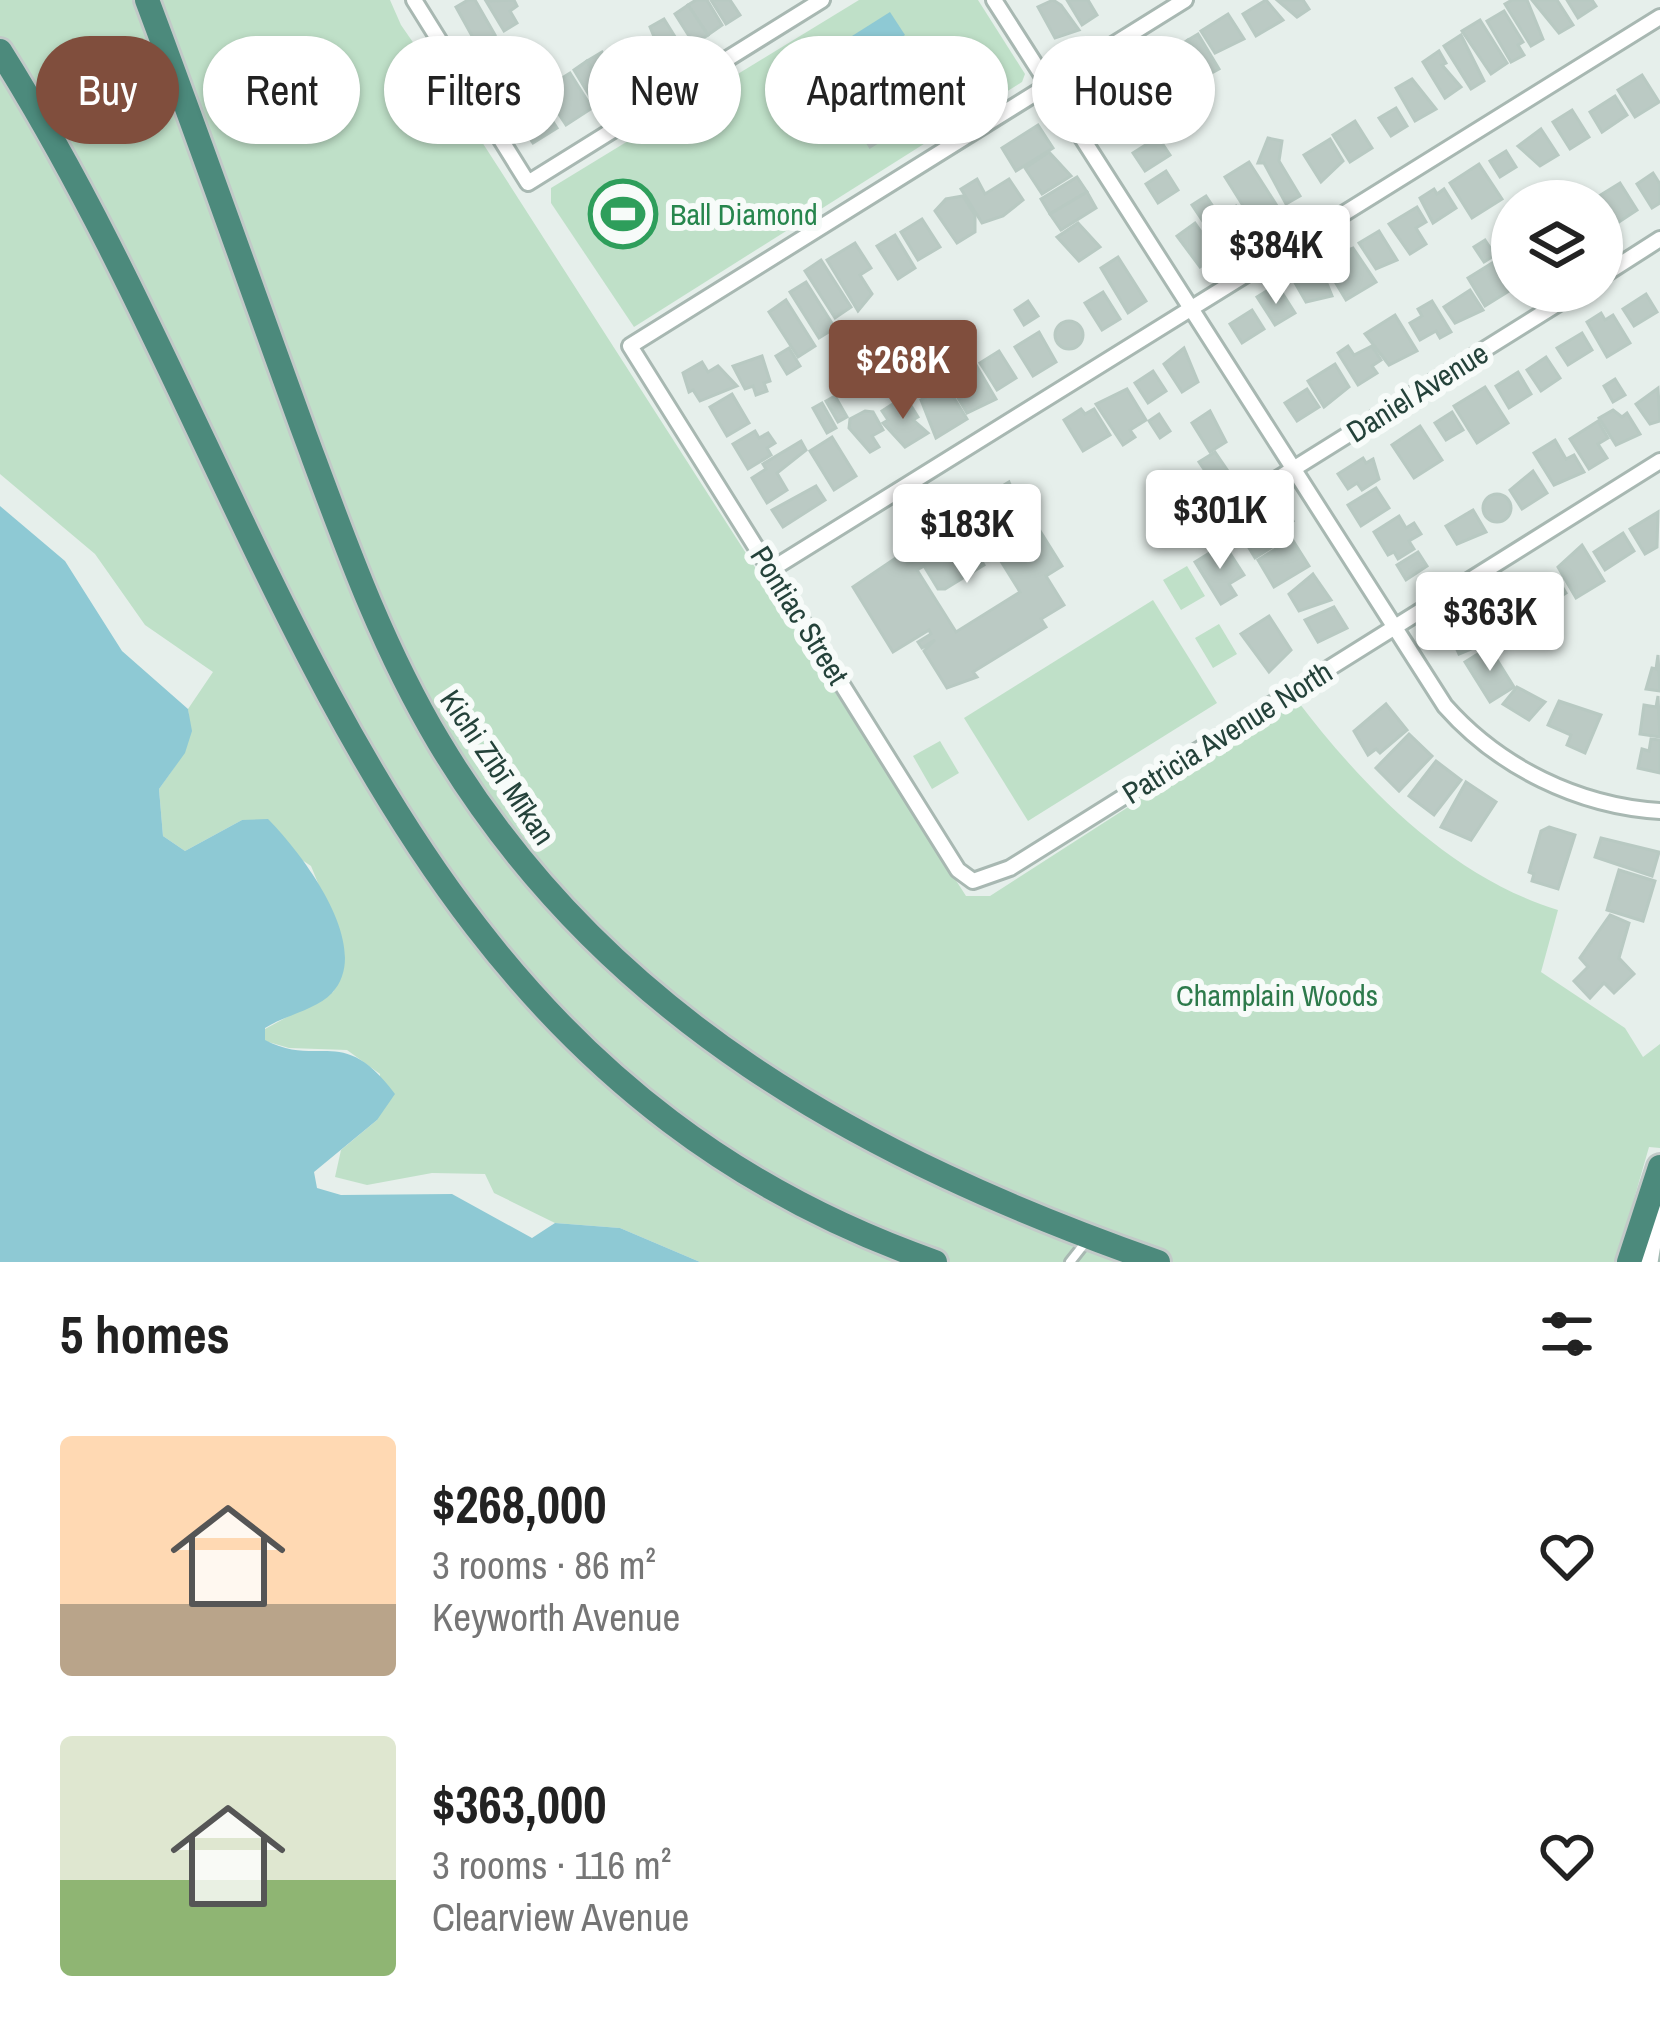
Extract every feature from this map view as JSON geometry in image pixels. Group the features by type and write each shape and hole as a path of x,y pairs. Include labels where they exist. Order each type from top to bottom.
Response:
{"highway":[{"name":"Kichi Zībī Mīkan","path":"147,0 358,576 415,699 481,806 572,916 679,1017 764,1080 899,1157 1094,1245 1157,1262"},
{"path":"0,51 59,155 387,804 497,958 606,1067 702,1142 820,1214 934,1262"},
{"path":"1629,1262 1660,1167"}],"main road":[{"path":"1647,1262 1660,1184"}],"street":[{"path":"414,0 528,183 822,0"},
{"path":"994,0 1032,62"},
{"path":"1127,36 1185,0"},
{"path":"772,568 1660,17"},
{"name":"Pontiac Street","path":"973,881 948,859 772,568 630,346 1032,95"},
{"path":"1084,144 1390,628 1445,706 1500,755 1568,790 1660,811"},
{"path":"1623,263 1660,239"},
{"name":"Daniel Avenue","path":"1194,531 1544,312"},
{"name":"Patricia Avenue North","path":"973,881 1010,868 1660,460"}],"lane":[{"path":"1070,1262 1080,1245 1094,1245"}],"green space":[{"name":"Champlain Woods","path":"0,0 390,0 409,36 384,36 384,144 483,144 966,896 990,896 1296,699 1350,764 1411,825 1481,875 1558,910 1541,972 1625,1028 1643,1057 1660,1044 1660,1148 1649,1147 1616,1262 700,1262 620,1228 555,1223 494,1193 485,1174 432,1173 367,1185 335,1177 341,1150 377,1120 380,1074 347,1050 289,1048 265,1041 265,1029 333,992 343,971 341,939 311,866 242,820 185,851 163,836 159,789 186,743 188,709 213,672 145,625 95,554 0,474"},
{"path":"859,0 978,0 1001,36 800,36"},
{"path":"1008,47 1025,74 1008,91"},
{"path":"765,57 765,144 924,144 634,327 551,203 551,188 623,144 741,144 741,72"},
{"path":"1187,566 1205,596 1181,610 1163,580"},
{"path":"1153,600 1217,703 1028,821 964,718"},
{"path":"1219,624 1237,654 1213,668 1195,638"},
{"path":"940,741 959,773 932,789 913,756"}],"water":[{"path":"890,12 905,35 903,36 852,36"},
{"path":"0,506 65,561 122,651 188,709 192,731 185,753 159,789 163,836 185,851 242,820 268,819 298,853 328,901 345,951 343,974 325,999 265,1028 265,1040 301,1051 345,1053 376,1072 395,1094 377,1120 314,1172 317,1188 341,1195 452,1194 532,1238 555,1223 620,1228 700,1262 0,1262"}],"building":[{"path":"475,0 495,35 472,36 456,7"},
{"path":"514,0 517,6 510,11 517,23 504,31 486,1"},
{"path":"707,0 722,25 708,35 688,5"},
{"path":"711,0 730,0 740,15 726,24"},
{"path":"1053,0 1079,30 1054,36 1038,7"},
{"path":"1067,0 1088,0 1097,15 1082,25"},
{"path":"1266,0 1283,20 1256,36 1243,14"},
{"path":"1277,0 1303,0 1309,9 1297,17"},
{"path":"1527,0 1543,39 1531,46 1505,4"},
{"path":"1532,0 1557,0 1573,25 1559,33"},
{"path":"1567,0 1592,0 1596,6 1578,18"},
{"path":"688,5 708,35 689,36 675,14"},
{"path":"1504,11 1523,42 1518,45 1524,55 1511,62 1487,21"},
{"path":"1228,14 1244,39 1215,53 1215,36 1204,36 1201,31"},
{"path":"664,19 675,36 654,36 650,27"},
{"path":"1480,20 1507,63 1491,74 1462,31"},
{"path":"1461,35 1484,81 1471,89 1444,46"},
{"path":"1439,51 1446,63 1442,65 1461,87 1445,98 1423,62"},
{"path":"587,61 588,93 574,70"},
{"path":"570,73 588,102 588,111 566,125 564,122 564,77"},
{"path":"1642,75 1659,102 1635,117 1618,90"},
{"path":"1412,79 1436,109 1415,121 1396,88"},
{"path":"1615,96 1627,115 1602,132 1590,112"},
{"path":"1396,108 1407,126 1391,136 1379,118"},
{"path":"1572,110 1589,137 1570,149 1553,122"},
{"path":"1355,121 1372,148 1350,162 1333,135"},
{"path":"1032,129 1032,144 1053,148 1016,171 1002,148"},
{"path":"1541,129 1558,155 1540,166 1518,146"},
{"path":"1268,138 1282,141 1279,161 1300,196 1286,204 1264,163 1258,163"},
{"path":"1330,139 1343,161 1321,182 1304,155"},
{"path":"1147,144 1163,144 1170,155 1145,171 1133,153"},
{"path":"1506,151 1516,167 1500,177 1490,161"},
{"path":"1049,152 1071,176 1042,194 1025,168"},
{"path":"1249,162 1279,209 1252,220 1225,177"},
{"path":"1479,164 1491,182 1491,206 1472,218 1450,183"},
{"path":"1166,171 1178,190 1158,203 1146,184"},
{"path":"1653,173 1660,184 1660,203 1652,208 1637,184"},
{"path":"1077,177 1087,192 1050,214 1041,199"},
{"path":"977,179 985,194 1009,179 1023,200 1003,216 982,223 961,189"},
{"path":"1623,188 1637,210 1623,219"},
{"path":"1434,189 1437,194 1444,189 1456,208 1433,223 1420,198"},
{"path":"1087,192 1096,208 1061,230 1050,214"},
{"path":"963,196 975,215 975,232 957,243 935,211 946,199"},
{"path":"1206,196 1220,217 1236,206 1250,227 1220,247 1192,205"},
{"path":"1417,207 1426,222 1416,228 1426,244 1410,254 1389,224"},
{"path":"922,219 940,247 918,260 901,232"},
{"path":"1078,223 1100,247 1079,261 1057,237"},
{"path":"1195,223 1217,255 1200,267 1177,236"},
{"path":"1379,231 1397,260 1376,269 1359,243"},
{"path":"895,235 915,268 898,279 877,246"},
{"path":"1485,240 1491,258 1484,262 1474,247"},
{"path":"855,243 871,268 860,275 872,294 858,311 827,260"},
{"path":"1353,248 1376,282 1346,300 1322,260"},
{"path":"1118,257 1146,301 1128,313 1101,268"},
{"path":"821,260 851,307 835,318 805,271"},
{"path":"1319,264 1332,296 1306,302 1294,281 1299,278 1296,273 1304,267 1308,273"},
{"path":"1491,264 1491,302 1485,306 1468,278"},
{"path":"806,282 835,328 819,338 790,292"},
{"path":"1268,290 1272,297 1281,291 1295,313 1275,325 1257,297"},
{"path":"1470,290 1483,310 1455,323 1444,307"},
{"path":"1103,292 1120,319 1102,330 1085,303"},
{"path":"1646,294 1657,312 1634,326 1623,309"},
{"path":"786,300 815,346 798,357 769,312"},
{"path":"1028,301 1038,316 1024,325 1015,310"},
{"path":"1432,301 1451,332 1440,338 1436,331 1420,340 1410,323 1422,316 1418,309"},
{"path":"1252,310 1264,329 1242,343 1230,324"},
{"path":"1601,313 1605,320 1613,315 1630,343 1607,357 1587,322"},
{"path":"1395,315 1417,351 1389,365 1365,334"},
{"path":"1069,321 1079,325 1083,335 1079,345 1069,349 1059,345 1055,335 1059,325"},
{"path":"1039,332 1056,362 1033,376 1015,347"},
{"path":"1582,333 1592,350 1568,365 1557,348"},
{"path":"1348,346 1354,355 1372,346 1381,360 1372,366 1377,373 1358,385 1338,353"},
{"path":"789,348 800,366 787,374 776,356"},
{"path":"1184,348 1198,382 1182,392 1164,364"},
{"path":"999,351 1016,378 997,390 980,363"},
{"path":"762,356 770,381 764,383 767,391 756,395 753,386 745,389 733,366"},
{"path":"1546,357 1560,378 1541,391 1527,370"},
{"path":"702,362 708,372 718,366 737,386 700,401 693,390 689,392 683,373"},
{"path":"965,362 969,369 976,365 996,399 967,413 944,374"},
{"path":"1335,364 1349,387 1324,407 1308,381"},
{"path":"1153,371 1166,391 1148,403 1135,383"},
{"path":"1518,372 1531,394 1509,408 1496,386"},
{"path":"1615,379 1625,395 1613,402 1604,386"},
{"path":"946,385 967,419 936,438 921,400"},
{"path":"1485,387 1508,423 1477,443 1454,406"},
{"path":"1658,388 1660,421 1650,424 1636,404"},
{"path":"1127,389 1146,420 1130,430 1135,437 1123,445 1096,404"},
{"path":"1307,389 1319,407 1297,421 1285,403"},
{"path":"732,394 749,423 727,436 710,407"},
{"path":"835,396 847,417 838,422 826,401"},
{"path":"905,396 918,417 913,420 928,433 905,447 883,423 888,420 882,411"},
{"path":"822,403 836,428 827,433 813,408"},
{"path":"1081,409 1085,414 1094,409 1110,435 1083,451 1064,420"},
{"path":"1613,410 1622,417 1627,413 1640,434 1616,445 1599,418"},
{"path":"1210,411 1226,442 1210,452 1192,423"},
{"path":"873,412 883,430 872,436 879,447 870,452 849,428 850,419"},
{"path":"1452,412 1463,430 1446,440 1435,423"},
{"path":"1159,414 1170,431 1160,438 1149,421"},
{"path":"1598,421 1608,438 1598,444 1607,458 1589,469 1570,439"},
{"path":"1420,426 1442,460 1414,478 1392,445"},
{"path":"755,431 759,438 768,433 775,443 767,448 771,455 748,469 733,444"},
{"path":"832,437 856,476 834,490 810,451"},
{"path":"1555,440 1566,459 1574,455 1584,472 1554,485 1534,453"},
{"path":"801,441 806,450 777,473 787,490 767,503 752,478 766,469 763,464"},
{"path":"1215,452 1230,474 1214,484 1199,462"},
{"path":"1363,458 1366,463 1373,459 1379,479 1362,490 1357,483 1348,489 1338,474"},
{"path":"1533,471 1547,493 1522,509 1510,490"},
{"path":"1162,472 1169,483 1176,478 1188,497 1167,510 1148,481"},
{"path":"1009,482 1021,510 1025,507 1062,566 1046,576 1064,605 1041,619 1046,627 973,672 977,677 947,688 924,651 935,640 922,648 918,642 931,634 929,630 893,652 853,587 902,554 908,564 925,557 909,531 952,504 960,518 956,508 966,501 972,510 971,505","holes":["984,534 1020,592 956,632 917,570 924,566 938,589 945,589 984,565 971,542"]},
{"path":"816,486 825,500 783,527 772,510"},
{"path":"1376,488 1389,508 1361,526 1348,505"},
{"path":"1497,494 1507,498 1511,508 1507,518 1497,522 1487,518 1483,508 1487,498"},
{"path":"1281,502 1293,521 1287,525 1292,534 1255,558 1240,533"},
{"path":"1473,510 1486,532 1457,544 1446,526"},
{"path":"1658,512 1657,547 1645,554 1630,529"},
{"path":"1399,516 1406,528 1414,523 1421,534 1409,541 1414,549 1398,559 1394,552 1388,555 1374,532"},
{"path":"1623,533 1634,551 1605,570 1594,552"},
{"path":"1292,539 1309,566 1274,587 1258,560"},
{"path":"1224,544 1244,575 1229,584 1236,595 1221,604 1195,562"},
{"path":"1582,545 1604,581 1576,598 1558,567"},
{"path":"1418,552 1427,566 1406,580 1397,565"},
{"path":"1313,574 1331,600 1299,611 1289,594"},
{"path":"1546,575 1550,582 1557,578 1566,593 1555,600 1559,607 1543,618 1525,588"},
{"path":"1526,598 1535,613 1508,632 1496,611"},
{"path":"1334,607 1347,628 1318,642 1305,620"},
{"path":"1269,616 1291,650 1269,672 1241,634"},
{"path":"1479,619 1493,640 1459,654 1449,632"},
{"path":"1489,647 1514,687 1490,702 1465,662"},
{"path":"1658,655 1660,691 1646,689 1652,668 1656,669"},
{"path":"1517,687 1545,702 1529,720 1503,704"},
{"path":"1658,696 1660,737 1640,734 1644,705 1656,707"},
{"path":"1559,701 1601,715 1585,753 1567,745 1571,735 1548,725"},
{"path":"1386,704 1407,730 1380,753 1376,749 1368,755 1354,731"},
{"path":"1409,734 1432,756 1399,791 1376,768"},
{"path":"1651,739 1660,740 1660,773 1638,768 1642,749 1649,751"},
{"path":"1436,761 1461,780 1434,815 1409,796"},
{"path":"1466,782 1496,802 1471,840 1441,827"},
{"path":"1549,827 1575,835 1558,889 1532,881 1534,874 1529,872 1541,831"},
{"path":"1601,838 1659,852 1652,876 1595,857"},
{"path":"1619,870 1655,881 1643,921 1607,910"},
{"path":"1610,915 1629,923 1619,958 1634,974 1614,993 1604,983 1590,998 1574,981 1588,967 1580,958"}],"place":[{"name":"Ball Diamond","path":"623,214"}]}
